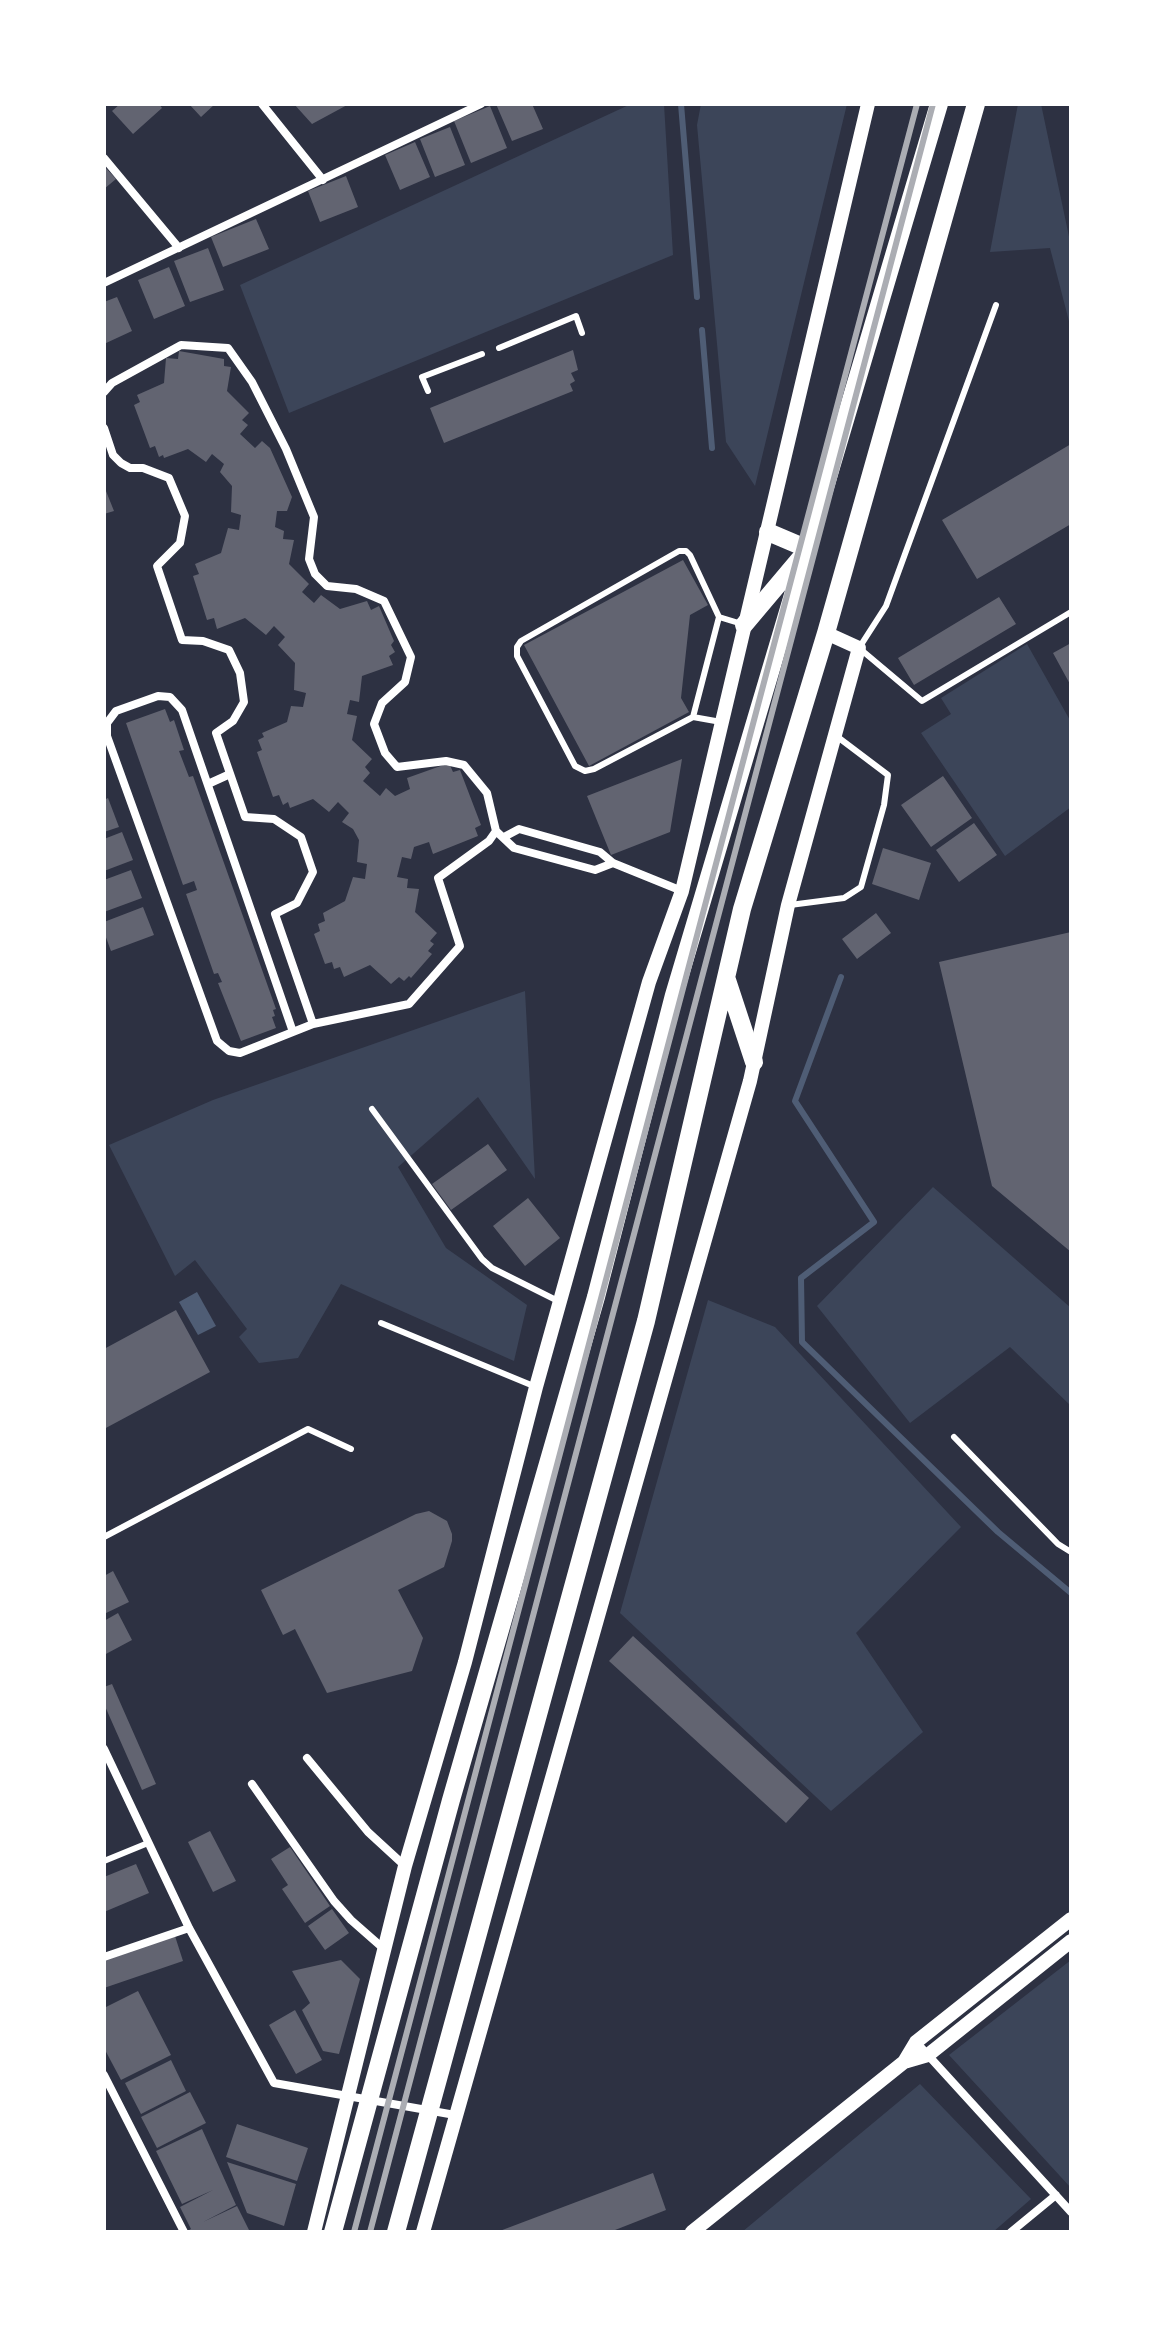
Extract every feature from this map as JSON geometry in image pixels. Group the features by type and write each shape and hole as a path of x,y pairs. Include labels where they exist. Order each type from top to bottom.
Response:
{"highway":[{"path":"333,2232 451,1800 592,1310 674,995 939,104"},
{"path":"396,2232 646,1321 742,909 826,633 976,104"},
{"path":"768,532 808,549"},
{"path":"744,625 808,549"},
{"path":"727,980 754,1062"}],"street":[{"path":"262,104 323,180"},
{"path":"104,283 481,104"},
{"path":"314,2232 405,1866 465,1662 536,1387 649,982 682,891 868,104"},
{"path":"104,158 179,248"},
{"path":"104,392 112,383 181,345 228,348 252,382 286,449 314,517 309,559 315,574 327,586 356,589 384,601 411,657 405,682 382,703 374,724 385,753 397,767 446,761 464,765 487,793 500,834 514,848 595,870 613,863"},
{"path":"104,428 113,455 121,463 169,478 185,516 180,543 157,566 182,640 203,641 229,650 240,673 244,702 233,721 216,733 245,817 274,819 301,837 313,872 297,903 275,914 313,1024"},
{"path":"423,2232 754,1062 788,905 859,648 826,633"},
{"path":"293,1032 182,710 170,697 158,696 116,711 107,723 107,736 217,1041 229,1051 240,1053 293,1032 313,1024 409,1004 460,946 438,878 500,834 519,829 600,852 613,863 682,891"},
{"path":"208,784 230,774"},
{"path":"104,1749 189,1928 274,2083 455,2115"},
{"path":"307,1758 368,1832 405,1866"},
{"path":"252,1784 334,1901 385,1950"},
{"path":"692,2232 904,2062 916,2042 1071,1919"},
{"path":"104,1957 189,1928"},
{"path":"904,2062 928,2055 1071,1941"},
{"path":"916,2042 1071,2212"},
{"path":"104,2075 184,2232"},
{"path":"1011,2232 1056,2195"}],"lane":[{"path":"996,305 886,606 859,648 922,701 1071,612"},
{"path":"499,348 576,316 582,333"},
{"path":"428,391 422,377 482,354"},
{"path":"693,717 719,617 686,551 679,551 521,641 517,647 517,656 575,766 585,771 693,717 721,722"},
{"path":"719,617 744,625"},
{"path":"788,905 844,898 861,887 881,816 888,775 835,735"},
{"path":"372,1109 482,1259 492,1268 560,1302"},
{"path":"381,1323 536,1387"},
{"path":"104,1537 308,1429 351,1449"},
{"path":"954,1437 1058,1544 1071,1552"},
{"path":"104,1861 148,1843"}],"shaded area":[{"path":"631,104 664,104 673,255 289,413 240,285"},
{"path":"701,104 847,104 755,486 726,442 697,125"},
{"path":"1018,104 1041,104 1071,246 1071,329 1050,248 990,252"},
{"path":"1027,644 1071,722 1071,807 1005,856 921,733 951,714 941,698"},
{"path":"525,991 535,1179 478,1097 398,1167 446,1248 527,1305 514,1361 341,1284 298,1358 259,1363 239,1337 247,1329 195,1260 175,1276 109,1145 213,1100"},
{"path":"933,1187 1071,1308 1071,1406 1010,1347 910,1423 817,1306"},
{"path":"197,1292 216,1326 198,1335 179,1302"},
{"path":"708,1300 775,1327 961,1527 856,1633 923,1732 831,1811 620,1613"},
{"path":"1071,1960 1071,2188 949,2055"},
{"path":"920,2084 1031,2199 993,2232 742,2232"}],"building":[{"path":"120,104 159,104 162,108 133,134 112,111"},
{"path":"189,104 215,104 201,117"},
{"path":"294,104 349,104 312,124"},
{"path":"496,104 532,104 543,129 512,141"},
{"path":"490,106 507,148 471,163 454,121"},
{"path":"450,127 465,165 435,177 420,139"},
{"path":"415,142 430,177 400,190 385,155"},
{"path":"104,166 116,179 104,189"},
{"path":"346,176 358,207 320,222 308,191"},
{"path":"256,219 269,249 223,267 211,237"},
{"path":"208,248 224,290 190,302 174,261"},
{"path":"169,267 185,306 154,319 138,280"},
{"path":"117,297 132,331 104,344 104,302"},
{"path":"573,350 578,370 571,373 575,381 570,384 573,391 444,443 430,408"},
{"path":"179,351 224,359 224,366 231,367 227,391 249,413 242,420 248,425 240,434 255,448 262,441 270,448 292,497 287,511 277,511 275,527 284,531 283,539 294,540 289,564 309,584 302,592 314,603 321,595 340,609 367,601 371,610 379,606 394,641 391,645 395,652 389,656 393,665 362,676 359,702 350,700 347,714 357,716 352,740 372,759 365,767 370,773 363,781 380,796 386,788 395,796 410,789 407,778 449,763 453,772 460,770 481,825 475,828 478,836 433,854 429,842 414,847 411,859 402,857 397,877 408,879 407,888 419,889 415,912 437,933 430,941 434,944 428,951 432,954 411,978 409,976 404,981 399,977 391,984 370,965 344,977 340,967 334,969 332,962 325,964 314,934 320,931 318,924 325,921 323,913 345,901 353,877 365,879 367,864 357,862 359,840 353,829 342,822 349,813 338,802 329,812 313,799 290,808 288,802 283,805 279,795 273,797 257,752 262,750 258,740 264,737 262,733 287,722 291,706 303,707 306,693 294,690 295,663 278,645 285,637 274,626 266,635 245,618 217,629 214,618 207,620 193,576 199,574 195,564 221,553 228,528 239,530 241,515 231,512 232,486 220,472 224,464 212,454 206,462 188,449 159,457 155,446 150,448 134,405 140,402 137,395 164,383 166,358 178,359"},
{"path":"1071,444 1071,524 977,579 942,520"},
{"path":"104,486 114,511 104,514"},
{"path":"683,560 708,605 690,615 681,698 689,712 589,766 524,645"},
{"path":"999,597 1016,624 914,685 898,658"},
{"path":"1071,643 1071,686 1053,653"},
{"path":"165,709 170,722 174,720 184,750 179,751 189,777 193,776 276,1009 272,1017 276,1028 241,1041 218,983 222,982 218,973 214,974 186,894 197,890 194,881 183,885 126,723"},
{"path":"682,759 670,832 611,855 587,796"},
{"path":"943,776 972,818 931,847 901,805"},
{"path":"108,798 119,827 104,832 104,800"},
{"path":"974,823 997,855 959,882 936,850"},
{"path":"122,832 133,860 104,871 104,839"},
{"path":"883,848 931,863 919,900 872,884"},
{"path":"131,870 142,898 104,912 104,880"},
{"path":"143,907 154,935 111,951 104,922"},
{"path":"876,913 891,933 857,959 842,939"},
{"path":"1071,932 1071,1252 992,1186 939,962"},
{"path":"488,1144 507,1170 451,1210 432,1184"},
{"path":"528,1198 560,1238 525,1266 493,1226"},
{"path":"176,1310 210,1372 104,1429 104,1349"},
{"path":"429,1511 447,1521 452,1541 444,1567 398,1590 423,1638 412,1671 327,1693 295,1629 283,1635 261,1590 416,1514"},
{"path":"113,1571 129,1602 104,1614 104,1576"},
{"path":"118,1613 132,1640 104,1655 104,1621"},
{"path":"633,1636 809,1798 786,1823 609,1661"},
{"path":"112,1684 156,1784 142,1790 104,1704 104,1687"},
{"path":"210,1831 236,1881 213,1892 188,1842"},
{"path":"290,1847 330,1906 305,1923 282,1889 288,1885 271,1859"},
{"path":"136,1864 149,1893 104,1912 104,1877"},
{"path":"332,1909 349,1933 325,1950 308,1926"},
{"path":"175,1936 183,1961 104,1988 104,1960"},
{"path":"341,1960 360,1979 339,2054 323,2051 302,2010 310,2003 292,1971"},
{"path":"138,1991 171,2055 121,2080 104,2048 104,2008"},
{"path":"295,2010 322,2060 296,2074 269,2025"},
{"path":"171,2060 186,2091 141,2114 125,2083"},
{"path":"190,2092 206,2123 157,2148 141,2117"},
{"path":"237,2124 308,2148 297,2181 226,2157"},
{"path":"202,2129 236,2205 203,2222 237,2206 250,2232 189,2230 180,2207 213,2190 182,2204 156,2151"},
{"path":"227,2162 296,2184 284,2226 247,2213"},
{"path":"653,2173 666,2210 610,2232 497,2232"}],"waterway":[{"path":"681,104 697,297"},
{"path":"702,330 712,448"},
{"path":"841,977 795,1101 874,1222 801,1278 802,1342 998,1532 1071,1593"}],"railway":[{"path":"354,2232 917,104"},
{"path":"370,2232 933,104"}]}
